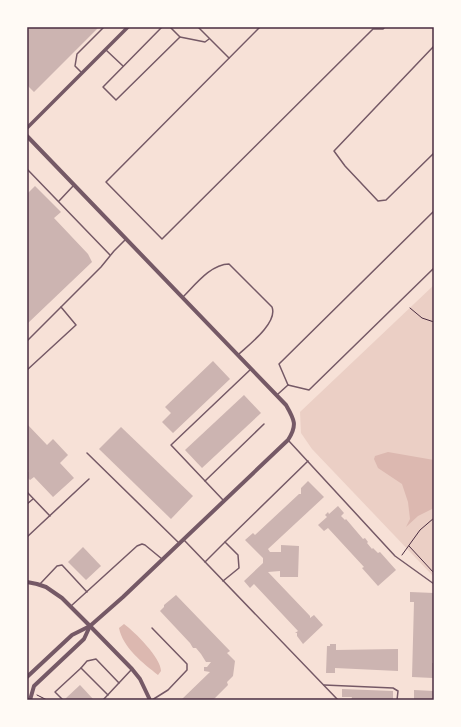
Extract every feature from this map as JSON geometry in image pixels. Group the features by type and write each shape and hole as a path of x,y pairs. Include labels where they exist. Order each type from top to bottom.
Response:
{"street":[{"path":"27,128 128,27"},
{"path":"27,136 286,405 294,424 293,432 288,440 90,626 72,635 27,677"},
{"path":"27,582 40,585 55,593 71,607 132,669 140,679 151,700"},
{"path":"30,700 34,686 84,638 90,626"}],"lane":[{"path":"82,73 75,66 77,54 104,27"},
{"path":"162,27 103,87 116,100 180,37"},
{"path":"170,27 180,37 205,42 209,39"},
{"path":"198,27 229,58"},
{"path":"260,27 106,182 162,239 373,30 383,29 385,27"},
{"path":"370,27 373,30"},
{"path":"434,46 334,151 345,166 378,201 386,200 434,153"},
{"path":"106,50 123,66"},
{"path":"27,169 110,255"},
{"path":"59,202 74,185"},
{"path":"288,385 279,364 434,211"},
{"path":"27,341 101,267 110,255 126,239"},
{"path":"182,298 198,281 216,267 230,264 272,306 274,311 271,320 254,340 238,355"},
{"path":"288,385 309,390 434,268"},
{"path":"27,370 76,325 61,307"},
{"path":"224,500 170,445 251,369"},
{"path":"277,396 288,385"},
{"path":"205,481 264,424"},
{"path":"288,440 400,560 434,584"},
{"path":"87,453 178,543"},
{"path":"204,562 308,461"},
{"path":"27,537 89,479"},
{"path":"27,492 50,516"},
{"path":"27,504 33,499"},
{"path":"183,539 338,700"},
{"path":"223,581 239,568 238,555 226,542"},
{"path":"71,607 137,546 142,544 146,545 162,559"},
{"path":"40,585 57,566 62,565 87,592"},
{"path":"151,700 168,690 186,670 187,664 152,628"},
{"path":"63,700 55,692 87,661 96,660 119,684"},
{"path":"81,668 108,695"},
{"path":"103,700 132,669"},
{"path":"324,685 393,688 398,691 397,700"}],"path":[{"path":"410,308 422,318 434,322"},
{"path":"400,560 420,530 434,518"},
{"path":"409,546 434,573"},
{"path":"36,695 47,700"}],"shaded area":[{"path":"434,285 434,577 312,449 301,433 300,412"},
{"path":"388,452 434,460 434,508 418,516 406,527 410,519 408,502 402,484 378,468 374,459 375,456"},
{"path":"124,624 141,639 157,659 161,671 158,675 134,654 125,642 119,628"}],"building":[{"path":"31,27 99,27 34,92 28,86 27,88 27,31"},
{"path":"35,186 61,212 54,218 88,254 92,262 27,324 27,194"},
{"path":"213,361 230,379 173,433 162,422 171,413 165,407"},
{"path":"244,395 261,413 202,468 185,450"},
{"path":"27,424 47,445 53,439 68,455 60,463 74,478 53,497 34,477 30,480 27,477 27,473 29,471 27,469"},
{"path":"121,427 193,496 171,519 99,449"},
{"path":"308,481 324,497 268,549 270,552 281,552 281,545 299,546 298,577 280,577 280,571 268,572 310,616 310,618 314,615 323,625 303,644 297,636 297,633 295,633 298,631 254,584 250,588 244,581 263,563 263,558 245,540 253,533 255,535 299,494 301,494 301,488"},
{"path":"338,506 344,513 341,516 345,520 346,519 363,539 365,538 372,549 373,548 378,553 380,552 396,570 378,586 362,568 364,567 328,528 324,531 318,525 327,517 325,515 328,512 329,514"},
{"path":"83,547 101,566 86,580 68,562"},
{"path":"410,592 434,593 433,678 412,677 414,602 410,602"},
{"path":"176,595 230,651 227,653 235,661 233,676 227,682 228,685 213,700 181,700 210,672 204,671 204,667 207,667 211,662 206,662 196,648 193,648 160,611 164,605"},
{"path":"330,644 336,644 336,650 398,649 398,671 335,668 335,673 326,673 327,646 330,646"},
{"path":"80,685 94,700 65,699"},
{"path":"342,689 393,691 393,700 351,700 352,697 342,697"},
{"path":"414,690 434,691 434,700 414,700"}]}
